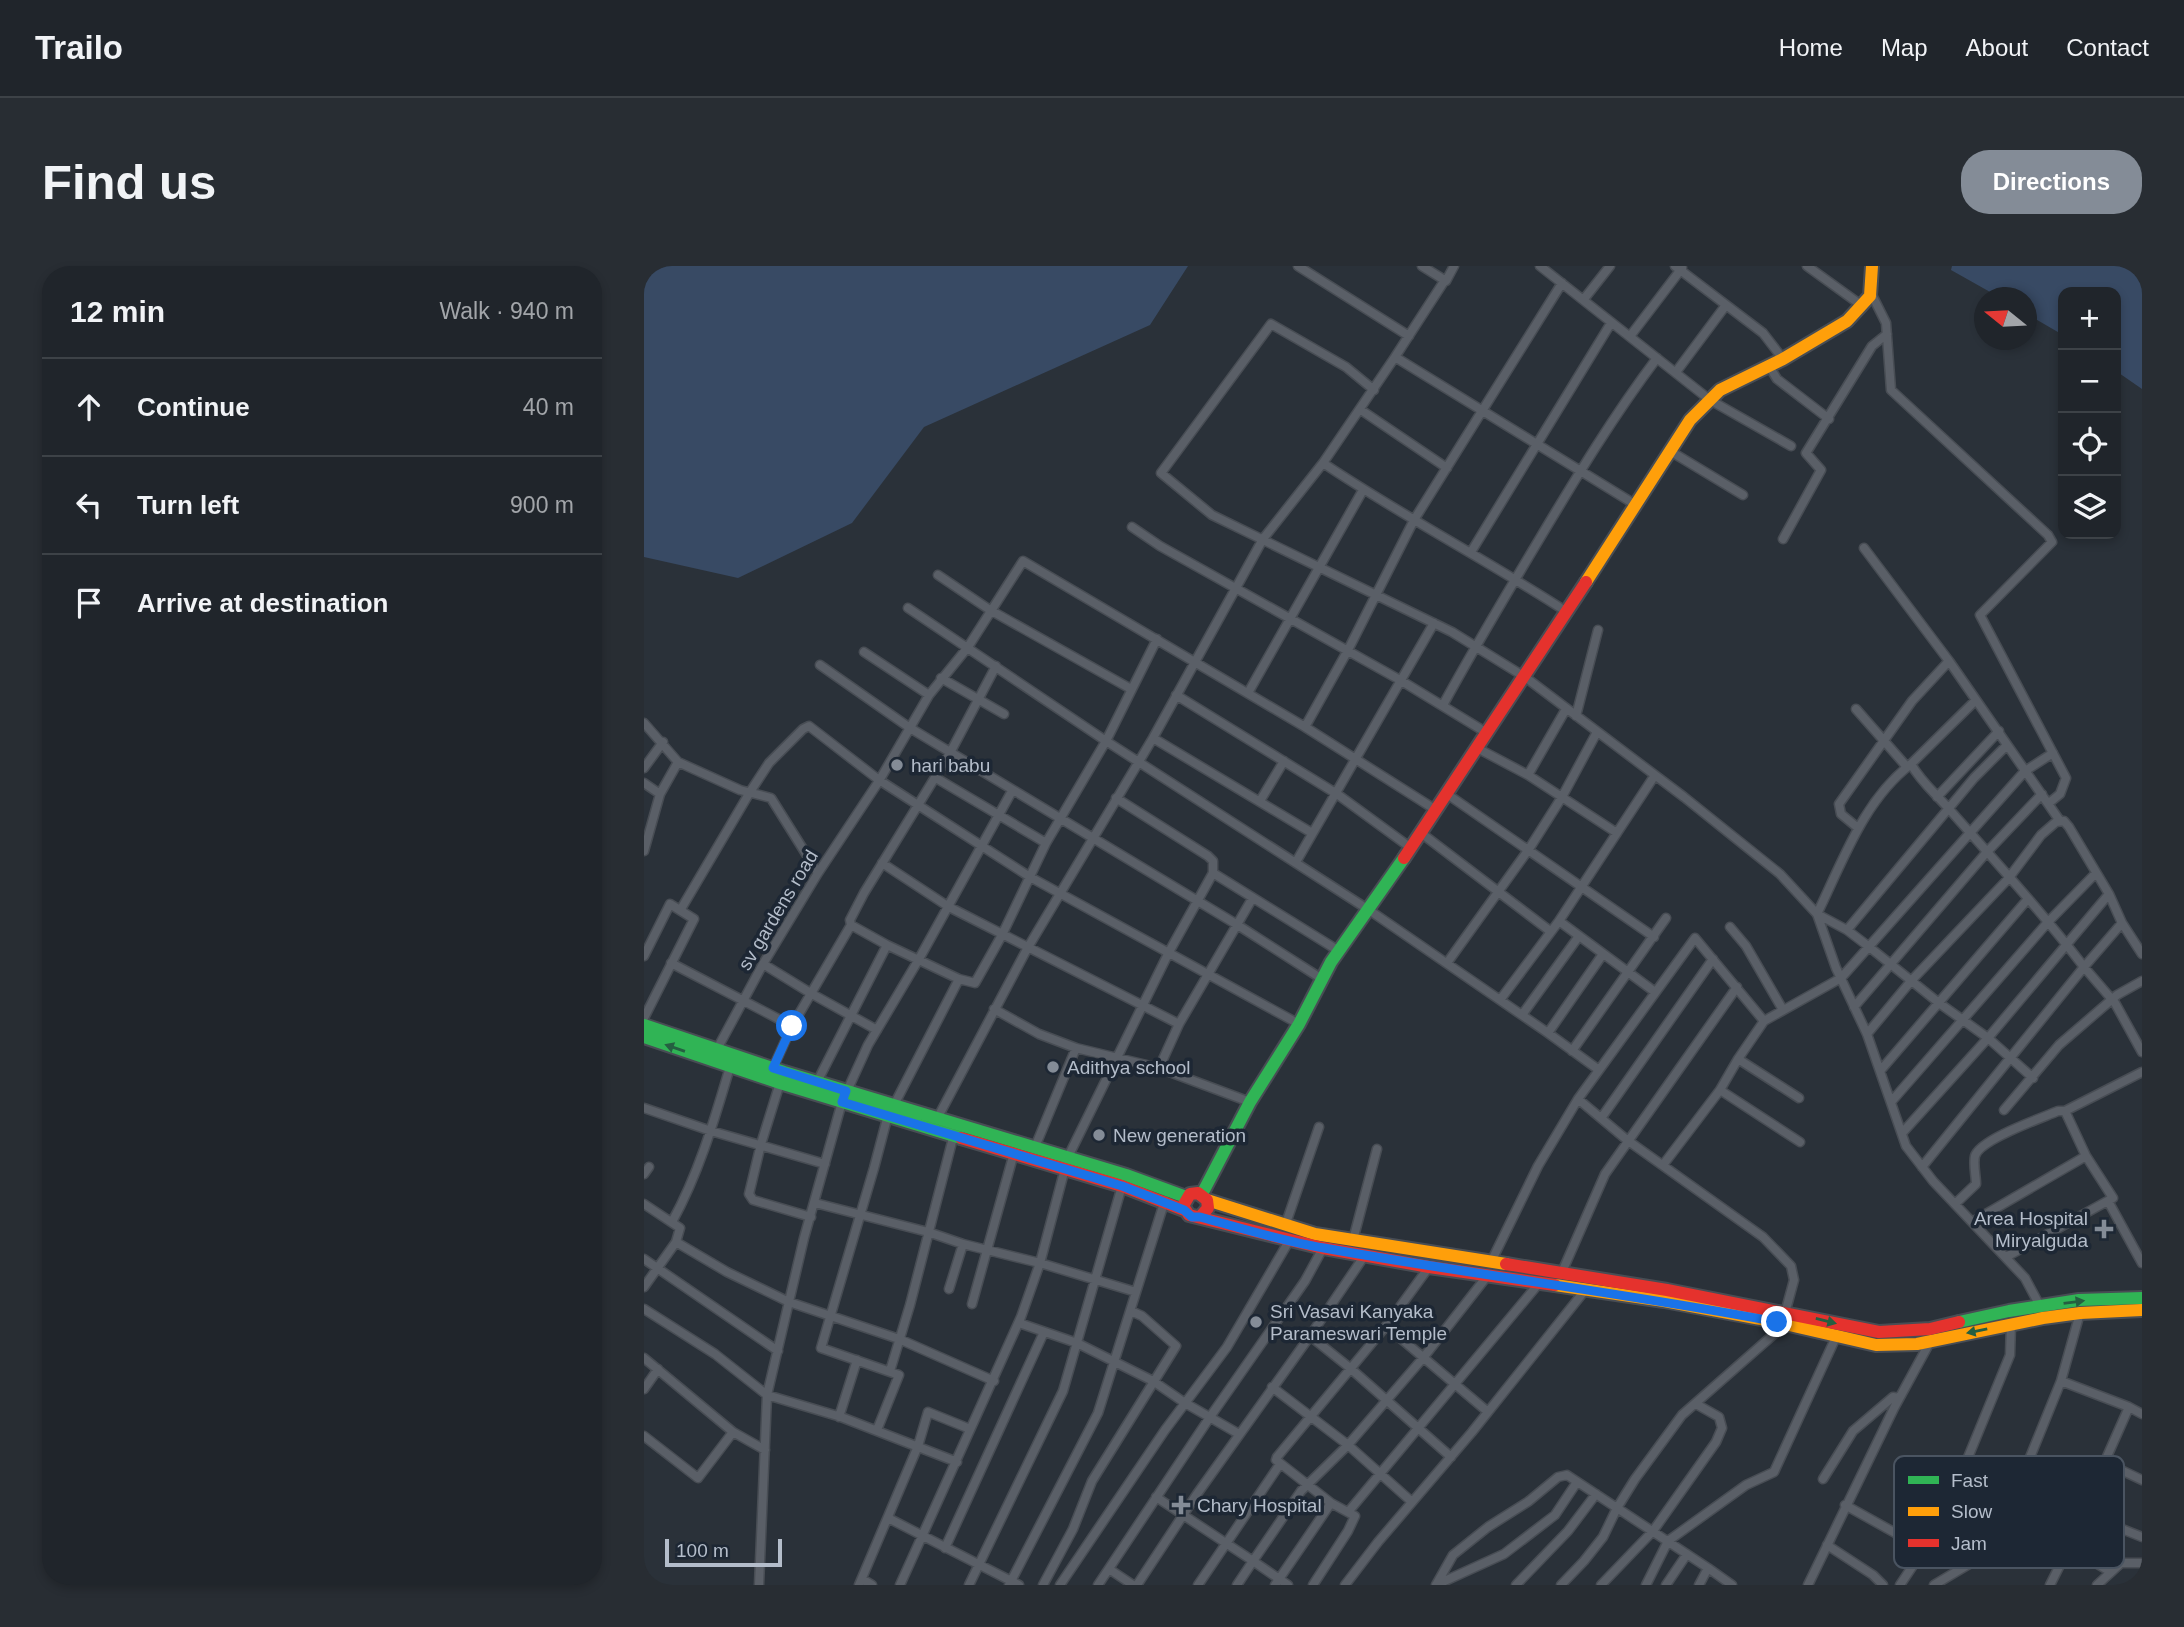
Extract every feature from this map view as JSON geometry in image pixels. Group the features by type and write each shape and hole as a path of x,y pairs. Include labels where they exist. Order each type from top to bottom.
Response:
{"main road":[{"path":"1200,1217 1208,1208 1204,1197 1250,1102 1299,1024 1339,951 1488,733 1690,420 1720,390 1783,359 1847,321 1870,296 1872,266"},
{"path":"644,1024 715,1055 730,1067 780,1083 844,1096 891,1110 1014,1153 1126,1175 1166,1197"},
{"path":"644,1037 773,1068 817,1082 844,1096"},
{"path":"891,1110 938,1117 1035,1147 1122,1186 1185,1203 1192,1217 1289,1241 1429,1267 1562,1272 1785,1318 1836,1337 1889,1346 1930,1342 2011,1324 2079,1300 2142,1298"},
{"path":"1185,1203 1195,1192 1285,1226 1540,1282 1889,1332 1930,1329 2042,1312 2142,1310"}],"street":[{"path":"1298,266 1409,337"},
{"path":"1422,266 1446,281 1454,266"},
{"path":"1540,266 1611,323 1631,335 1710,400 1791,446"},
{"path":"1584,299 1610,266"},
{"path":"1807,266 1861,305"},
{"path":"1631,335 1680,267 1763,333 1783,359"},
{"path":"938,1117 1059,892 1153,737 1263,539 1361,410 1443,283"},
{"path":"1306,727 1414,520 1562,283"},
{"path":"1870,291 1886,323 1891,390 1969,459 2048,534 2052,542 1980,615 2066,778 2060,794 2049,803"},
{"path":"1676,372 1726,305"},
{"path":"1471,552 1611,323"},
{"path":"1374,390 1346,367 1271,324 1161,473 1212,515 1434,623 1525,677 1780,874 1817,914 1868,946 1988,1038 2034,1078"},
{"path":"1783,539 1821,470 1806,453 1872,346 1887,334"},
{"path":"1395,358 1636,505"},
{"path":"1443,705 1580,471 1633,389 1657,358"},
{"path":"1769,366 1777,379 1829,419"},
{"path":"1361,410 1447,468"},
{"path":"1670,451 1742,495"},
{"path":"1323,463 1363,490 1516,579 1566,612"},
{"path":"1248,693 1363,490"},
{"path":"1132,527 1234,589 1348,650 1488,733"},
{"path":"1864,548 1999,731 2006,746 2060,821"},
{"name":"sv gardens road","path":"715,1055 742,1001 818,873 879,780 929,695 968,647 1023,561 1157,639"},
{"path":"938,575 990,610 1131,689"},
{"path":"908,608 1106,741 1447,962 1598,1070"},
{"path":"1296,862 1434,623"},
{"path":"1576,716 1598,629"},
{"path":"851,925 959,979 975,983 1002,935 1046,843 1106,741 1157,639 1306,727 1436,810"},
{"path":"864,652 929,695"},
{"path":"1858,828 1841,814 1839,804 1912,701 1949,662"},
{"path":"820,665 910,728 1236,924 1322,979"},
{"path":"773,1068 792,1026 851,925 850,920 864,893 936,778 996,666"},
{"path":"942,678 1004,714"},
{"path":"1176,695 1337,794 1410,848"},
{"path":"1976,700 1897,774 1858,828 1817,914 1841,978 1867,1034 1906,1146 1922,1167 2025,1278 2042,1312"},
{"path":"1528,775 1566,709"},
{"path":"1856,709 1950,810 2048,922 2112,1000 2142,1052"},
{"path":"644,723 678,762 740,790 771,797 818,873"},
{"path":"681,909 769,763 809,726 879,780 1030,877 1299,1024"},
{"path":"1937,797 1999,731"},
{"path":"1447,962 1530,849 1597,732"},
{"path":"1153,737 1312,833"},
{"path":"644,768 663,742"},
{"path":"1846,930 1950,810 1974,778 2006,746"},
{"path":"1477,748 1528,775 1617,833"},
{"path":"1663,1166 1720,1090 1764,1021 1841,978 2025,771 2053,753"},
{"path":"1260,801 1284,761"},
{"path":"644,851 660,794 678,762"},
{"path":"1500,1000 1559,921 1655,775"},
{"path":"936,778 1046,843"},
{"path":"644,783 660,794"},
{"path":"759,1585 767,1395 844,1096 859,1060 949,907 1012,791"},
{"path":"1447,794 1654,937"},
{"path":"1854,1007 1986,853 2042,794"},
{"path":"900,1585 1018,1323 1040,1263 1066,1163 1169,952 1213,873 1213,861 1208,856 1116,798"},
{"path":"1867,1034 1911,981 2008,878 2041,835 2060,821 2065,821 2069,827 2142,954"},
{"path":"1420,833 1550,931"},
{"path":"882,863 949,907 1179,1024"},
{"path":"1213,873 1339,951"},
{"path":"1891,1102 2048,922 2095,873"},
{"path":"1903,1132 1988,1038 2109,894"},
{"path":"1159,1068 1179,1024 1252,899"},
{"path":"1880,1071 2027,900"},
{"path":"644,956 670,904 694,919 644,1018"},
{"path":"1572,1051 1667,918"},
{"path":"1559,921 1655,992"},
{"path":"1922,1167 2122,923"},
{"path":"1730,927 1746,946 1783,1010"},
{"path":"1522,1015 1578,936"},
{"path":"1237,1585 1308,1485 1348,1445 1423,1358 1490,1269 1538,1166 1578,1099 1695,938 1764,1021"},
{"path":"817,1082 887,945"},
{"path":"1548,1033 1603,954"},
{"path":"1602,1117 1713,959"},
{"path":"671,963 792,1026"},
{"path":"763,964 877,1030"},
{"path":"877,1430 899,1375 821,1348 891,1110 959,979"},
{"path":"2004,1111 2059,1045 2112,1000 2142,981"},
{"path":"1562,1272 1605,1174 1737,987"},
{"path":"995,1009 1039,1034 1076,1048 1159,1068 1250,1102"},
{"path":"1035,1147 1076,1048"},
{"path":"1738,1059 1799,1098"},
{"path":"672,1222 690,1189 730,1067"},
{"path":"1955,1203 1976,1184 1975,1158 1978,1151 1990,1142 2058,1111 2065,1111 2142,1072"},
{"path":"780,1083 749,1194 753,1200 811,1217"},
{"path":"1720,1090 1800,1142"},
{"path":"1560,1585 1598,1543 1617,1508 1682,1415 1785,1318 1794,1280 1791,1266 1763,1237 1627,1140 1578,1099"},
{"path":"644,1108 711,1131 825,1164"},
{"path":"2006,1257 2113,1198 2086,1156 2065,1111"},
{"path":"1285,1226 1319,1128"},
{"path":"890,1371 954,1134"},
{"path":"1353,1240 1377,1149"},
{"path":"972,1304 1014,1153"},
{"path":"1972,1222 2086,1156"},
{"path":"969,1585 1063,1391 1122,1186"},
{"path":"888,1518 1013,1584 1098,1413 1166,1197"},
{"path":"2108,1201 2141,1260"},
{"path":"815,1203 1040,1263 1136,1292"},
{"path":"644,1204 680,1228 677,1242 644,1287"},
{"path":"1059,1585 1227,1347 1289,1241"},
{"path":"677,1242 727,1272 789,1303 899,1339 994,1381"},
{"path":"949,1289 963,1244"},
{"path":"1098,1585 1305,1281 1323,1248"},
{"path":"1109,1569 1135,1585 1365,1255"},
{"path":"644,1259 778,1351"},
{"path":"1313,1585 1355,1518 1349,1511 1331,1503 1280,1464 1276,1460 1277,1457 1386,1326 1429,1267"},
{"path":"1349,1511 1540,1282"},
{"path":"1345,1585 1586,1289"},
{"path":"644,1309 715,1354 767,1395 877,1430 957,1462"},
{"path":"1044,1585 1073,1529 1092,1481 1176,1346 1142,1316 1131,1311"},
{"path":"2031,1456 2061,1381 2080,1313"},
{"path":"1018,1323 1077,1343 1153,1381 1239,1434"},
{"path":"1969,1456 2010,1355 2011,1324"},
{"path":"1386,1326 1488,1412"},
{"path":"945,1548 1044,1332"},
{"path":"1310,1336 1451,1457"},
{"path":"1646,1585 1668,1541 1746,1485 1774,1472 1836,1337"},
{"path":"1808,1585 1845,1505 1930,1342"},
{"path":"644,1357 733,1432 765,1450"},
{"path":"839,1417 857,1360"},
{"path":"644,1389 659,1369"},
{"path":"2061,1381 2142,1414"},
{"path":"1272,1387 1313,1416 1412,1503"},
{"path":"1823,1479 1853,1432 1893,1397 1899,1398"},
{"path":"1601,1585 1653,1531 1716,1442 1722,1428 1719,1417 1696,1404"},
{"path":"2107,1456 2129,1407"},
{"path":"872,1585 860,1582 918,1446 928,1412 970,1429"},
{"path":"644,1436 698,1478 733,1432"},
{"path":"1198,1585 1280,1464"},
{"path":"2124,1471 2142,1480"},
{"path":"1577,1482 1555,1515 1504,1554 1436,1585 1453,1555 1558,1477 1567,1475 1732,1585"},
{"path":"1516,1585 1568,1531 1596,1494"},
{"path":"1156,1497 1253,1561 1277,1582 1288,1585"},
{"path":"1277,1582 1331,1503"},
{"path":"1845,1505 1894,1532"},
{"path":"2124,1530 2142,1537"},
{"path":"1827,1545 1883,1585"},
{"path":"1666,1585 1687,1554"},
{"path":"2124,1563 2142,1563"},
{"path":"1699,1585 1708,1568"},
{"path":"1900,1585 1911,1568"},
{"path":"1934,1585 1963,1568"},
{"path":"2050,1585 2058,1568"},
{"path":"2104,1568 2111,1572"},
{"path":"2097,1585 2115,1568"}],"water":[{"path":"644,266 1188,266 1150,325 924,427 852,523 738,578 644,557"},
{"path":"1952,266 2142,266 2142,389 2121,374 2121,287 2058,287 2058,332 2037,320 2037,287 1981,287 1951,270"}],"traffic: fast":[{"path":"1202,1194 1250,1102 1299,1024 1331,962 1404,858"},
{"path":"644,1025 784,1072 1126,1175 1186,1197"},
{"path":"644,1037 780,1083 961,1138"},
{"path":"1959,1322 2079,1300 2142,1298"}],"traffic: slow":[{"path":"1586,582 1690,420 1720,390 1783,359 1847,321 1870,296 1872,266"},
{"path":"1207,1200 1315,1234 1506,1264"},
{"path":"1555,1285 1664,1301 1777,1322 1876,1345 1917,1344 2080,1313 2142,1310"}],"traffic: jam":[{"path":"1404,858 1586,582"},
{"path":"961,1138 1122,1186 1184,1210"},
{"path":"1200,1217 1208,1208 1207,1200 1198,1193 1190,1194 1183,1206 1189,1215 1323,1248 1555,1285"},
{"path":"1506,1264 1667,1290 1879,1332 1930,1329 1959,1322"}],"place":[{"name":"hari babu","path":"897,765"},
{"name":"Adithya school","path":"1053,1067"},
{"name":"New generation","path":"1099,1135"},
{"name":"Area Hospital Miryalguda","path":"2104,1229"},
{"name":"Sri Vasavi Kanyaka Parameswari Temple","path":"1256,1322"},
{"name":"Chary Hospital","path":"1181,1505"}],"route":[{"path":"792,1026 773,1068 846,1091 842,1102 1122,1186 1184,1210 1192,1217 1323,1248 1429,1267 1664,1301 1777,1322"}]}
